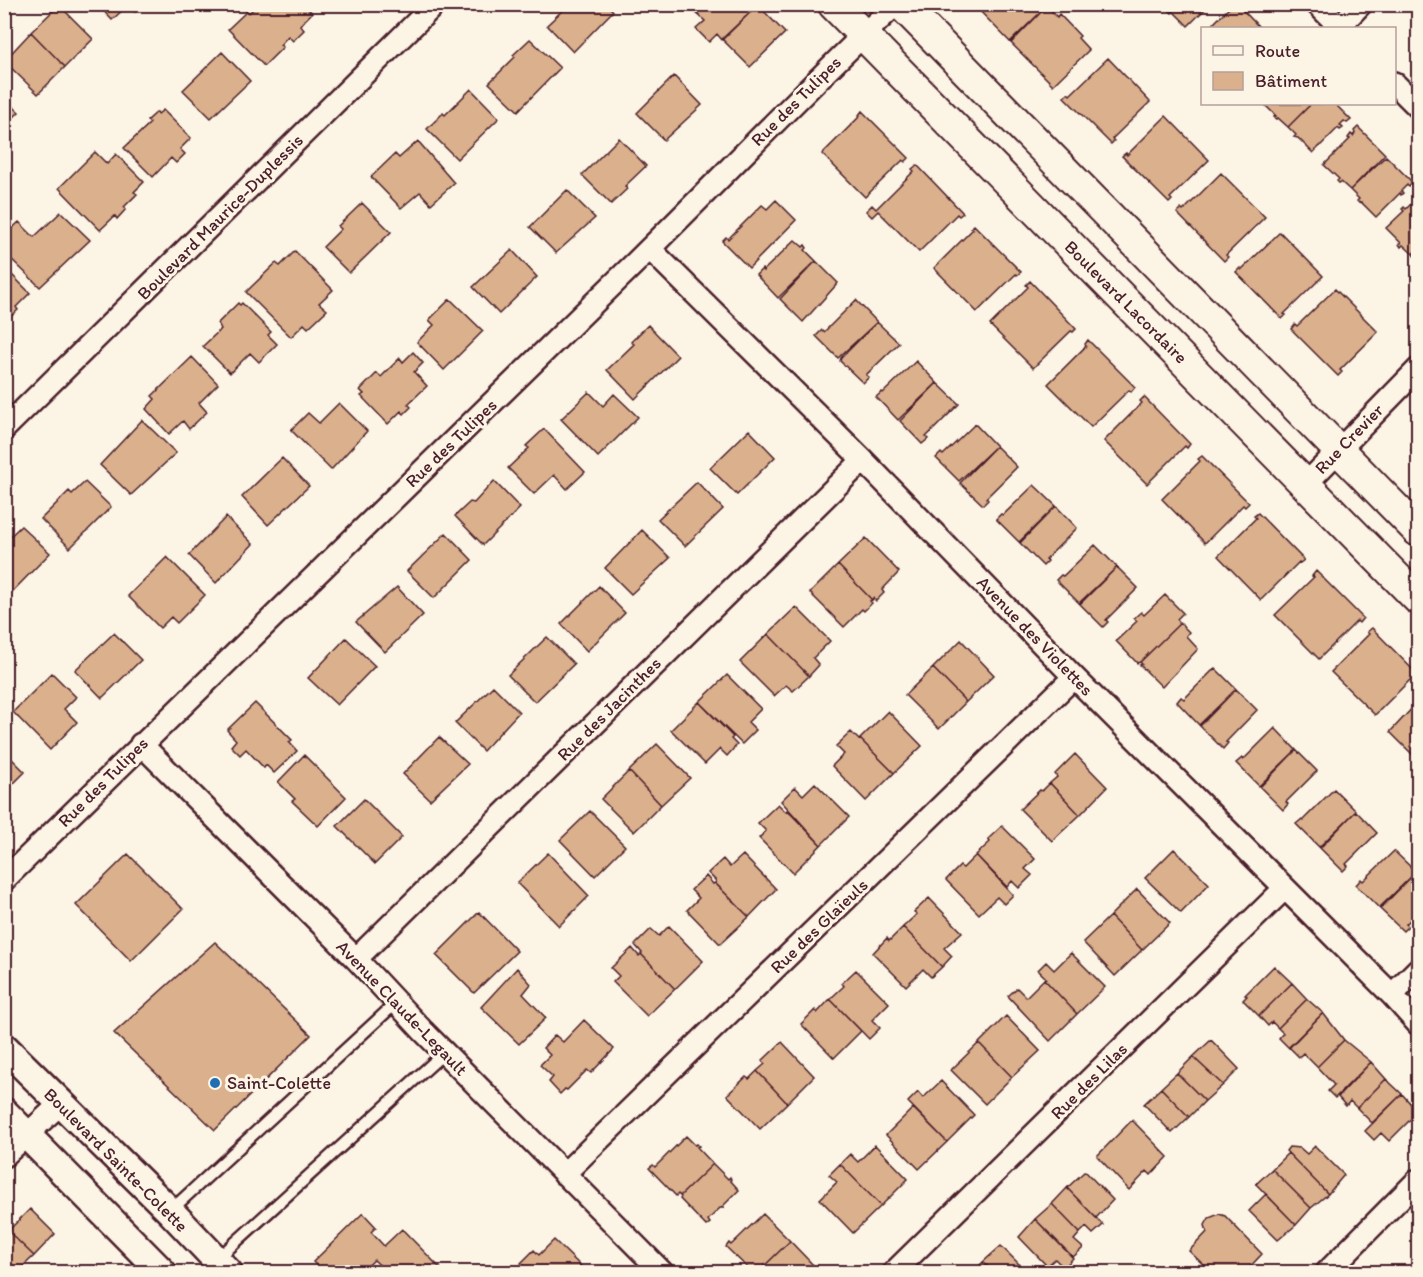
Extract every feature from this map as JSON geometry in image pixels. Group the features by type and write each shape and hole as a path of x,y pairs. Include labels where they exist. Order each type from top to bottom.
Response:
{"main road":[{"name":"Boulevard Lacordaire","path":"832,4 1419,599"},
{"path":"901,4 1419,531"}],"street":[{"name":"Boulevard Maurice-Duplessis","path":"4,429 435,4"},
{"name":"Rue des Tulipes","path":"4,880 650,249 896,4"},
{"path":"1317,4 1339,27"},
{"path":"1341,27 1361,4"},
{"path":"1396,84 1419,107"},
{"name":"Avenue des Violettes","path":"650,249 863,460 1074,677 1419,1024"},
{"name":"Rue Crevier","path":"1306,484 1419,369"},
{"name":"Rue des Jacinthes","path":"356,959 863,460"},
{"name":"Rue des Glaïeuls","path":"564,1174 1074,677"},
{"name":"Avenue Claude-Legault","path":"141,744 356,959 444,1053 662,1272"},
{"name":"Rue des Lilas","path":"894,1272 1284,889"},
{"path":"1392,995 1419,969"},
{"name":"Boulevard Sainte-Colette","path":"4,1047 222,1266"},
{"path":"4,1156 60,1104"},
{"path":"4,1112 162,1272"},
{"path":"1327,1272 1419,1180"}],"lane":[{"path":"170,1212 397,1002"},
{"path":"222,1266 444,1053"}],"building":[{"path":"97,4 142,4 135,12 128,5 112,20"},
{"path":"258,4 304,4 312,13 300,25 304,30 293,41 288,36 280,45 283,47 264,66 228,29"},
{"path":"563,4 607,4 613,11 573,52 547,25 565,8"},
{"path":"702,4 758,5 722,40 717,34 709,42 696,29 705,21 695,12"},
{"path":"973,4 1045,4 1047,6 1010,42"},
{"path":"1167,4 1210,4 1188,26 1173,11 1172,13 1170,11 1172,9"},
{"path":"1229,4 1237,4 1259,27 1210,27 1231,6"},
{"path":"59,5 93,39 65,67 31,32"},
{"path":"758,5 785,33 750,67 722,39"},
{"path":"1047,6 1057,17 1059,14 1080,36 1078,38 1089,50 1053,85 1011,43"},
{"path":"31,32 65,67 38,94 4,61"},
{"path":"530,39 560,68 518,111 489,83"},
{"path":"222,52 250,81 211,118 183,90"},
{"path":"1108,58 1150,102 1112,139 1114,141 1111,144 1064,97 1068,93 1070,95"},
{"path":"674,76 702,105 664,140 637,113"},
{"path":"471,89 499,118 457,159 427,129"},
{"path":"4,98 19,112 4,127"},
{"path":"1265,105 1310,105 1288,127 1274,117 1276,116"},
{"path":"1310,105 1336,105 1351,120 1347,123 1344,121 1340,125 1343,128 1340,130 1338,128 1313,153 1298,138 1294,137 1296,135 1288,127"},
{"path":"163,110 191,138 180,149 185,154 176,163 171,158 153,177 124,148 150,123 147,121"},
{"path":"862,111 909,158 905,162 903,160 865,197 822,154 860,116"},
{"path":"1166,116 1209,160 1170,198 1172,200 1169,203 1122,156 1126,153 1127,155"},
{"path":"1358,127 1385,154 1350,190 1341,182 1339,183 1337,181 1339,179 1324,165 1350,139 1348,138 1351,134 1353,136"},
{"path":"619,138 646,166 625,186 627,189 611,204 582,175"},
{"path":"418,141 454,183 431,204 420,192 401,208 371,177 395,154 399,158"},
{"path":"95,152 107,164 116,154 144,182 134,192 137,194 124,207 126,209 117,219 115,216 100,230 59,188"},
{"path":"1386,156 1413,183 1409,187 1407,185 1401,191 1403,193 1401,195 1400,193 1376,217 1361,202 1357,201 1359,199 1350,190"},
{"path":"917,165 963,213 959,216 957,214 919,252 878,211 872,217 866,211 872,205 876,209 914,171 912,169"},
{"path":"1221,173 1265,217 1226,255 1228,257 1224,261 1177,213 1181,209 1183,211"},
{"path":"567,190 595,218 556,253 530,227"},
{"path":"1418,197 1418,248 1413,254 1403,245 1401,247 1399,244 1401,243 1386,228 1404,211 1402,209 1404,207 1406,209"},
{"path":"776,200 796,220 749,268 722,241 726,237 728,239 762,205 767,209"},
{"path":"362,203 391,232 349,273 323,247 341,229 338,226"},
{"path":"61,212 90,240 40,287 4,252 4,236 19,222 34,237"},
{"path":"974,225 1021,272 1016,274 977,312 934,268 973,229 971,228"},
{"path":"1280,232 1323,276 1284,314 1286,315 1282,319 1236,272 1240,268 1241,270"},
{"path":"795,240 803,247 805,245 807,248 805,250 816,261 778,298 756,275"},
{"path":"1418,248 1418,261 1413,254"},
{"path":"512,250 537,277 499,314 473,287"},
{"path":"295,251 333,290 319,303 327,310 308,328 304,324 291,337 246,292 276,263 280,266"},
{"path":"816,261 838,283 803,322 780,299"},
{"path":"4,267 30,293 16,307 18,310 4,323"},
{"path":"1030,281 1076,329 1071,331 1033,368 990,325 1028,287 1026,285"},
{"path":"1335,289 1378,332 1340,370 1342,372 1338,376 1291,329 1295,324 1297,326"},
{"path":"450,299 483,331 444,370 417,342 434,325 429,320"},
{"path":"856,300 877,322 838,358 816,336 822,330 824,332"},
{"path":"238,303 240,305 242,303 271,332 268,335 277,344 259,362 250,353 230,373 203,346 221,329 218,323"},
{"path":"877,322 899,343 866,375 869,377 863,383 840,361"},
{"path":"648,325 678,356 635,399 607,370 634,344 631,342"},
{"path":"1088,340 1135,387 1131,392 1129,390 1091,427 1048,384 1086,346"},
{"path":"413,352 423,363 414,372 427,386 408,404 411,407 404,414 401,411 388,424 361,396 364,394 360,390 377,373 381,377 400,358 403,362"},
{"path":"192,357 218,384 199,403 207,412 189,429 183,421 169,434 146,409 155,399 152,396"},
{"path":"916,361 937,383 898,420 876,397"},
{"path":"937,383 959,404 926,437 928,439 922,444 900,421"},
{"path":"589,392 603,406 614,394 638,417 598,457 561,419"},
{"path":"1144,397 1190,444 1187,448 1185,446 1147,484 1104,441 1142,403 1140,401"},
{"path":"339,403 367,431 331,470 291,430 308,413 319,423"},
{"path":"142,420 176,453 131,495 100,465"},
{"path":"975,424 996,446 959,481 936,458 941,453 943,455"},
{"path":"544,429 585,472 567,489 554,475 534,494 508,468 529,448 526,446"},
{"path":"749,430 775,457 737,495 710,468"},
{"path":"996,446 1017,467 986,498 988,500 983,505 960,483"},
{"path":"1415,446 1417,448 1418,446 1418,458 1411,450"},
{"path":"1202,456 1249,503 1245,507 1243,505 1205,543 1162,499 1200,461 1198,459"},
{"path":"282,458 309,486 268,525 242,497"},
{"path":"494,481 520,508 483,545 455,516 470,502 474,503"},
{"path":"85,482 111,507 70,548 41,519 69,491 72,494"},
{"path":"697,482 723,509 685,546 658,519"},
{"path":"1034,485 1056,506 1019,542 996,519"},
{"path":"1056,506 1077,528 1046,559 1048,561 1043,566 1020,543"},
{"path":"1258,513 1304,560 1299,562 1261,600 1218,556 1256,518 1254,516"},
{"path":"226,517 253,544 216,583 189,555"},
{"path":"21,526 50,553 7,597 4,595 4,542"},
{"path":"642,530 670,558 631,594 605,568"},
{"path":"446,533 472,560 434,598 407,571"},
{"path":"866,538 899,572 882,590 884,593 876,601 873,598 872,600 838,565"},
{"path":"1095,545 1117,567 1079,603 1056,580"},
{"path":"167,557 205,595 177,623 171,617 160,628 128,596"},
{"path":"838,565 872,600 864,611 862,609 844,627 810,593"},
{"path":"1117,567 1138,588 1106,620 1108,622 1103,627 1080,604"},
{"path":"1316,571 1363,618 1359,623 1357,621 1319,659 1275,615 1314,577 1312,576"},
{"path":"599,586 625,613 587,651 561,624"},
{"path":"397,587 423,615 385,652 356,622"},
{"path":"1165,595 1183,613 1177,619 1180,623 1137,663 1116,641 1137,621 1134,618 1141,612 1144,615"},
{"path":"796,607 830,641 813,658 819,665 809,676 768,634"},
{"path":"1180,623 1189,632 1186,636 1198,649 1162,687 1140,665 1142,664 1140,662"},
{"path":"1372,628 1418,675 1414,679 1413,677 1375,715 1331,672 1369,634 1367,632"},
{"path":"114,633 141,660 102,698 75,670"},
{"path":"768,634 809,676 793,691 786,685 774,696 740,662"},
{"path":"547,637 574,664 535,702 508,675"},
{"path":"346,638 375,666 337,705 308,678"},
{"path":"961,640 994,675 966,702 933,668"},
{"path":"933,668 966,702 939,729 905,695"},
{"path":"1215,668 1236,689 1199,725 1177,702 1181,697 1184,699"},
{"path":"52,673 76,697 64,709 77,722 50,750 13,712"},
{"path":"727,675 761,709 748,722 756,730 742,744 699,702"},
{"path":"493,686 519,712 483,751 455,723"},
{"path":"1236,689 1257,710 1226,742 1228,743 1223,749 1200,726"},
{"path":"699,702 733,737 731,739 737,745 727,756 720,749 705,764 671,730"},
{"path":"1418,702 1418,760 1390,732"},
{"path":"255,703 292,740 289,742 297,751 274,773 266,765 264,768 246,749 240,755 231,746 236,740 227,730"},
{"path":"888,711 922,746 894,773 860,739"},
{"path":"1275,728 1296,750 1259,786 1236,763 1242,758 1243,760"},
{"path":"851,732 894,773 866,801 832,766 844,754 836,746"},
{"path":"439,737 468,764 430,800 403,774"},
{"path":"657,744 690,778 661,805 629,771"},
{"path":"1296,750 1317,771 1286,802 1288,804 1283,810 1260,787"},
{"path":"4,751 25,772 9,788 4,789"},
{"path":"1075,754 1107,787 1080,815 1050,783 1057,777 1055,774"},
{"path":"304,755 346,797 318,826 292,801 295,799 278,782"},
{"path":"629,771 661,805 634,832 601,799"},
{"path":"815,783 849,817 821,845 781,801 795,787 803,795"},
{"path":"1050,783 1080,815 1052,841 1020,809"},
{"path":"1334,789 1356,811 1319,847 1296,824 1303,820"},
{"path":"364,799 402,837 375,864 337,826"},
{"path":"778,804 786,812 787,810 821,845 793,873 759,838 766,831 758,823"},
{"path":"590,811 625,846 595,876 560,840"},
{"path":"1356,811 1377,833 1346,864 1348,866 1343,871 1320,848"},
{"path":"1002,826 1035,859 1025,869 1032,875 1019,888 1012,881 1007,887 976,855"},
{"path":"1174,849 1209,884 1181,913 1145,878"},
{"path":"1394,851 1416,872 1379,908 1356,885"},
{"path":"548,853 589,896 559,926 517,883"},
{"path":"128,854 183,909 131,961 76,905"},
{"path":"743,855 776,889 749,917 708,873 723,859 730,867"},
{"path":"976,855 1013,895 1004,904 997,897 979,914 946,880"},
{"path":"1416,872 1418,875 1418,912 1406,924 1408,926 1403,931 1380,909"},
{"path":"706,876 749,917 720,944 687,910 699,898 691,890"},
{"path":"1137,889 1170,923 1142,950 1110,916"},
{"path":"929,898 962,932 944,948 952,956 942,967 903,927 917,914 914,912"},
{"path":"479,912 517,951 474,993 436,955"},
{"path":"1110,916 1142,950 1115,976 1083,942"},
{"path":"669,926 703,961 675,989 635,945 651,929 659,936"},
{"path":"903,927 942,967 931,977 923,969 906,986 873,953 887,938 889,941"},
{"name":"Saint-Colette","path":"215,942 311,1035 215,1130 114,1033"},
{"path":"632,948 639,956 641,954 675,989 647,1016 613,982 619,976 611,968"},
{"path":"1071,953 1105,987 1077,1014 1038,970 1046,962 1054,970"},
{"path":"1274,966 1292,983 1259,1016 1243,1000 1247,996 1245,995"},
{"path":"517,968 531,984 523,994 546,1018 519,1044 481,1007"},
{"path":"856,970 889,1003 872,1020 880,1028 869,1039 830,999"},
{"path":"1044,979 1077,1014 1050,1041 1008,996 1017,988 1026,997"},
{"path":"1292,983 1307,999 1278,1028 1272,1022 1268,1026 1259,1016"},
{"path":"830,999 861,1031 834,1058 801,1024 815,1010 817,1013"},
{"path":"1307,999 1323,1013 1289,1048 1279,1038 1283,1033 1278,1028"},
{"path":"1323,1013 1344,1040 1317,1067 1303,1053 1299,1057 1289,1047"},
{"path":"1006,1016 1040,1051 1012,1077 979,1043"},
{"path":"584,1020 614,1049 591,1073 587,1070 560,1094 549,1082 553,1077 540,1065 550,1055 543,1048 555,1035 563,1042"},
{"path":"1211,1040 1239,1069 1223,1085 1193,1057"},
{"path":"1344,1040 1371,1062 1335,1098 1328,1091 1334,1085 1317,1067"},
{"path":"782,1042 814,1076 787,1103 757,1071 765,1064 762,1061"},
{"path":"979,1043 1012,1077 985,1104 951,1070"},
{"path":"1193,1057 1223,1085 1205,1101 1177,1073"},
{"path":"1371,1062 1386,1079 1357,1108 1350,1101 1346,1106 1338,1097"},
{"path":"757,1071 787,1103 760,1129 727,1095 746,1077 749,1079"},
{"path":"1177,1073 1205,1101 1189,1117 1161,1088"},
{"path":"1386,1079 1402,1094 1372,1123 1357,1108"},
{"path":"941,1081 974,1115 947,1142 908,1102 918,1092 923,1098"},
{"path":"1161,1088 1189,1117 1172,1133 1144,1104"},
{"path":"1402,1094 1418,1112 1389,1141 1381,1133 1374,1140 1365,1131"},
{"path":"913,1108 947,1142 919,1169 886,1135"},
{"path":"1132,1120 1168,1157 1151,1175 1147,1171 1129,1190 1097,1156"},
{"path":"686,1136 699,1146 697,1147 713,1164 680,1196 678,1194 676,1196 649,1168 653,1165 655,1167"},
{"path":"875,1145 908,1179 881,1206 840,1164 850,1154 858,1162"},
{"path":"1315,1146 1344,1175 1328,1194 1286,1151 1289,1147 1300,1148 1307,1154"},
{"path":"1288,1153 1328,1194 1311,1208 1272,1169"},
{"path":"713,1164 728,1179 730,1177 739,1190 722,1207 724,1208 720,1208 708,1220 710,1223 706,1226 680,1199 680,1196"},
{"path":"840,1164 881,1206 853,1233 820,1199 837,1182 829,1175"},
{"path":"1272,1169 1311,1208 1296,1225 1256,1184"},
{"path":"1085,1171 1113,1200 1096,1218 1067,1188"},
{"path":"1067,1188 1103,1225 1093,1234 1086,1227 1080,1233 1052,1204"},
{"path":"1266,1194 1296,1225 1278,1240 1249,1211"},
{"path":"1052,1204 1080,1233 1074,1240 1083,1248 1073,1257 1035,1219"},
{"path":"30,1209 55,1234 34,1256 8,1231"},
{"path":"363,1213 376,1227 371,1232 384,1246 402,1229 444,1272 387,1272 374,1260 361,1272 323,1272 313,1262"},
{"path":"763,1214 790,1241 758,1272 752,1272 726,1247 729,1243 731,1245"},
{"path":"1219,1214 1225,1216 1262,1254 1245,1272 1211,1272 1189,1251 1207,1232 1205,1225 1209,1218"},
{"path":"1035,1219 1073,1258 1064,1268 1055,1259 1047,1266 1019,1237"},
{"path":"8,1231 34,1256 17,1272 4,1270 4,1234"},
{"path":"554,1240 587,1272 530,1272 521,1263 534,1250 539,1255"},
{"path":"790,1241 816,1268 812,1272 758,1272"},
{"path":"1001,1246 1027,1272 993,1272 983,1262"},
{"path":"983,1262 993,1272 973,1272"},
{"path":"1418,1265 1418,1272 1410,1272"}],"place":[{"name":"Saint-Colette","path":"215,1083"}]}
